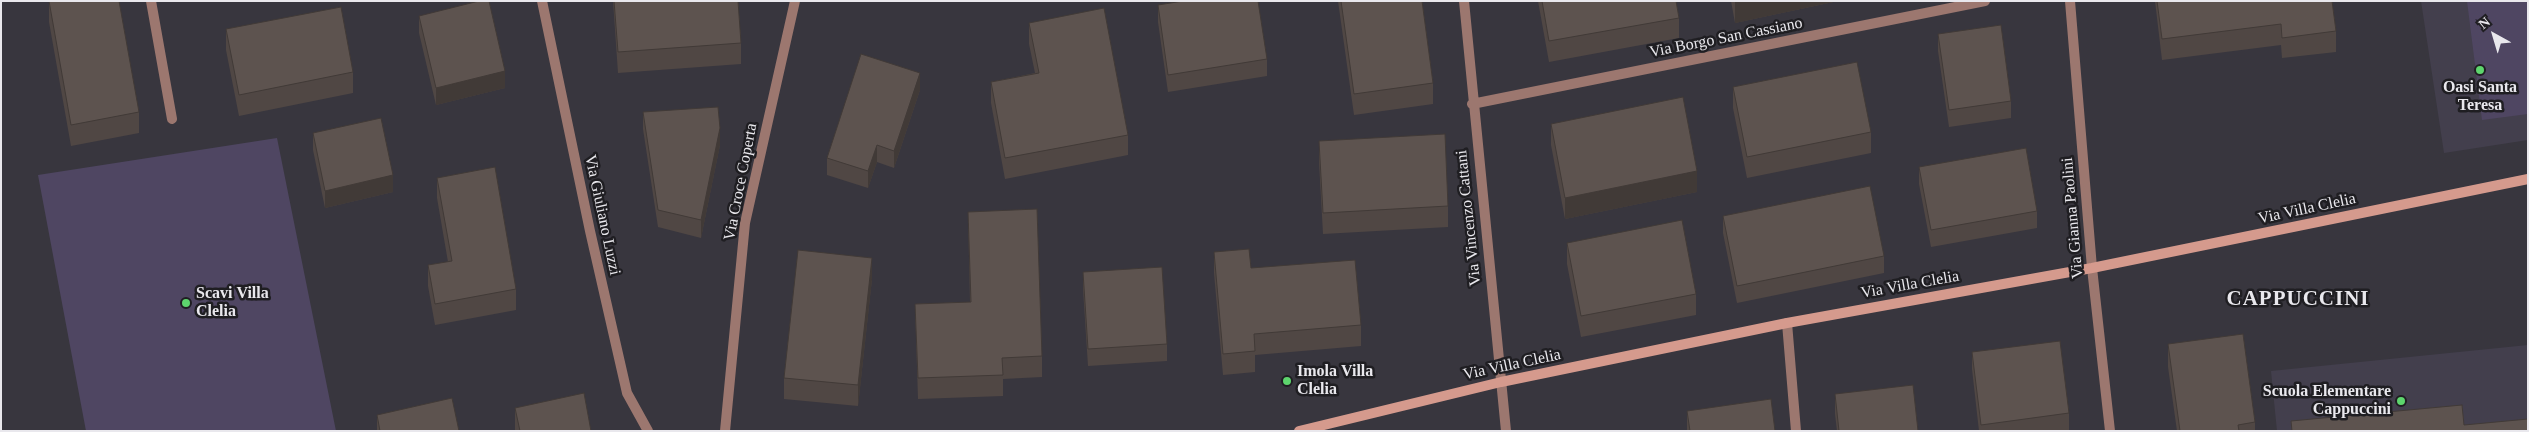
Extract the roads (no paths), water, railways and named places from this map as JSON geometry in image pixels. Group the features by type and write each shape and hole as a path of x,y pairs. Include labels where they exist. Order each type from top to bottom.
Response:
{"street":[{"path":"151,1 172,119"},
{"name":"Via Giuliano Luzzi","path":"542,1 590,231 627,393 648,431"},
{"name":"Via Croce Coperta","path":"725,431 745,223 794,1"},
{"name":"Via Vincenzo Cattani","path":"1464,1 1472,104 1506,431"},
{"name":"Via Borgo San Cassiano","path":"1472,104 1985,1"},
{"name":"Via Gianna Paolini","path":"2070,1 2092,268 2110,431"},
{"name":"Via Villa Clelia","path":"1299,431 1501,382 1787,323 2092,268 2528,179"},
{"path":"1787,323 1796,431"}],"place":[{"name":"Oasi Santa Teresa","path":"2480,70"},
{"name":"Scavi Villa Clelia","path":"186,303"},
{"name":"Imola Villa Clelia","path":"1287,381"},
{"name":"Scuola Elementare Cappuccini","path":"2401,401"}],"district":[{"name":"CAPPUCCINI","path":"2298,300"}]}
